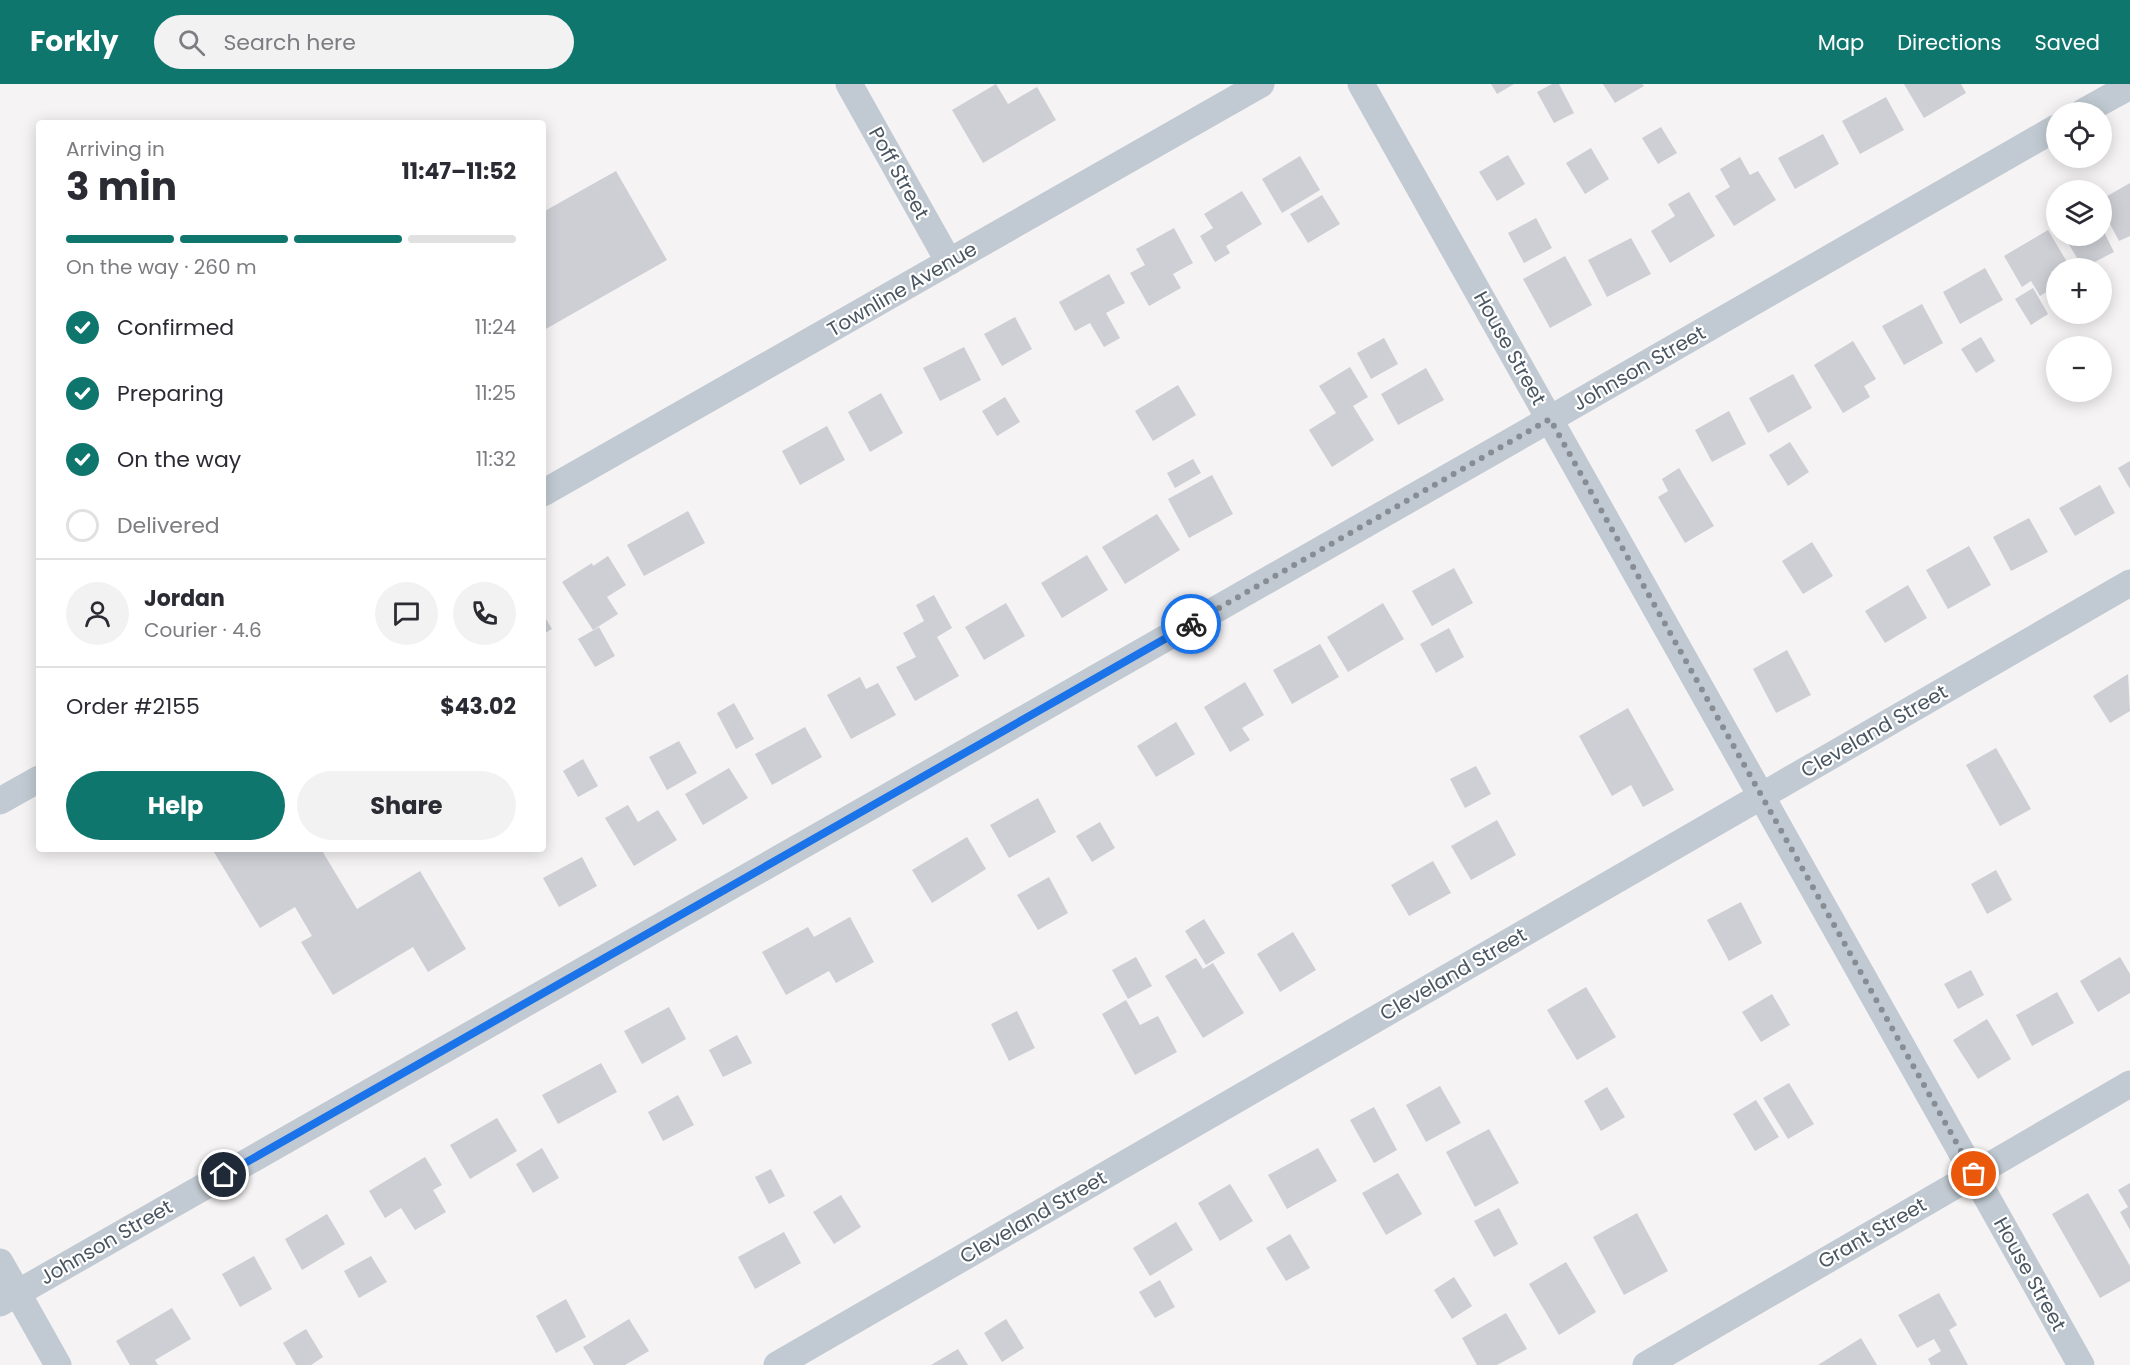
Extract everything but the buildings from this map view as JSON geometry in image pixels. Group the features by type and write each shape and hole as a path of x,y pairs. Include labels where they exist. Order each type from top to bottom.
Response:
{"street":[{"name":"Poff Street","path":"849,84 950,262"},
{"name":"Townline Avenue","path":"546,491 1261,84"},
{"name":"House Street","path":"1360,84 2081,1365"},
{"path":"2101,102 2130,86"},
{"name":"Johnson Street","path":"9,1298 2046,134"},
{"name":"Cleveland Street","path":"777,1365 2130,583"},
{"path":"0,801 36,781"},
{"name":"Grant Street","path":"1646,1365 2130,1084"},
{"path":"0,1262 9,1298 58,1365"}],"way so far":[{"path":"1191,624 1550,419 1974,1174"}],"route":[{"path":"224,1175 1191,624"}]}
